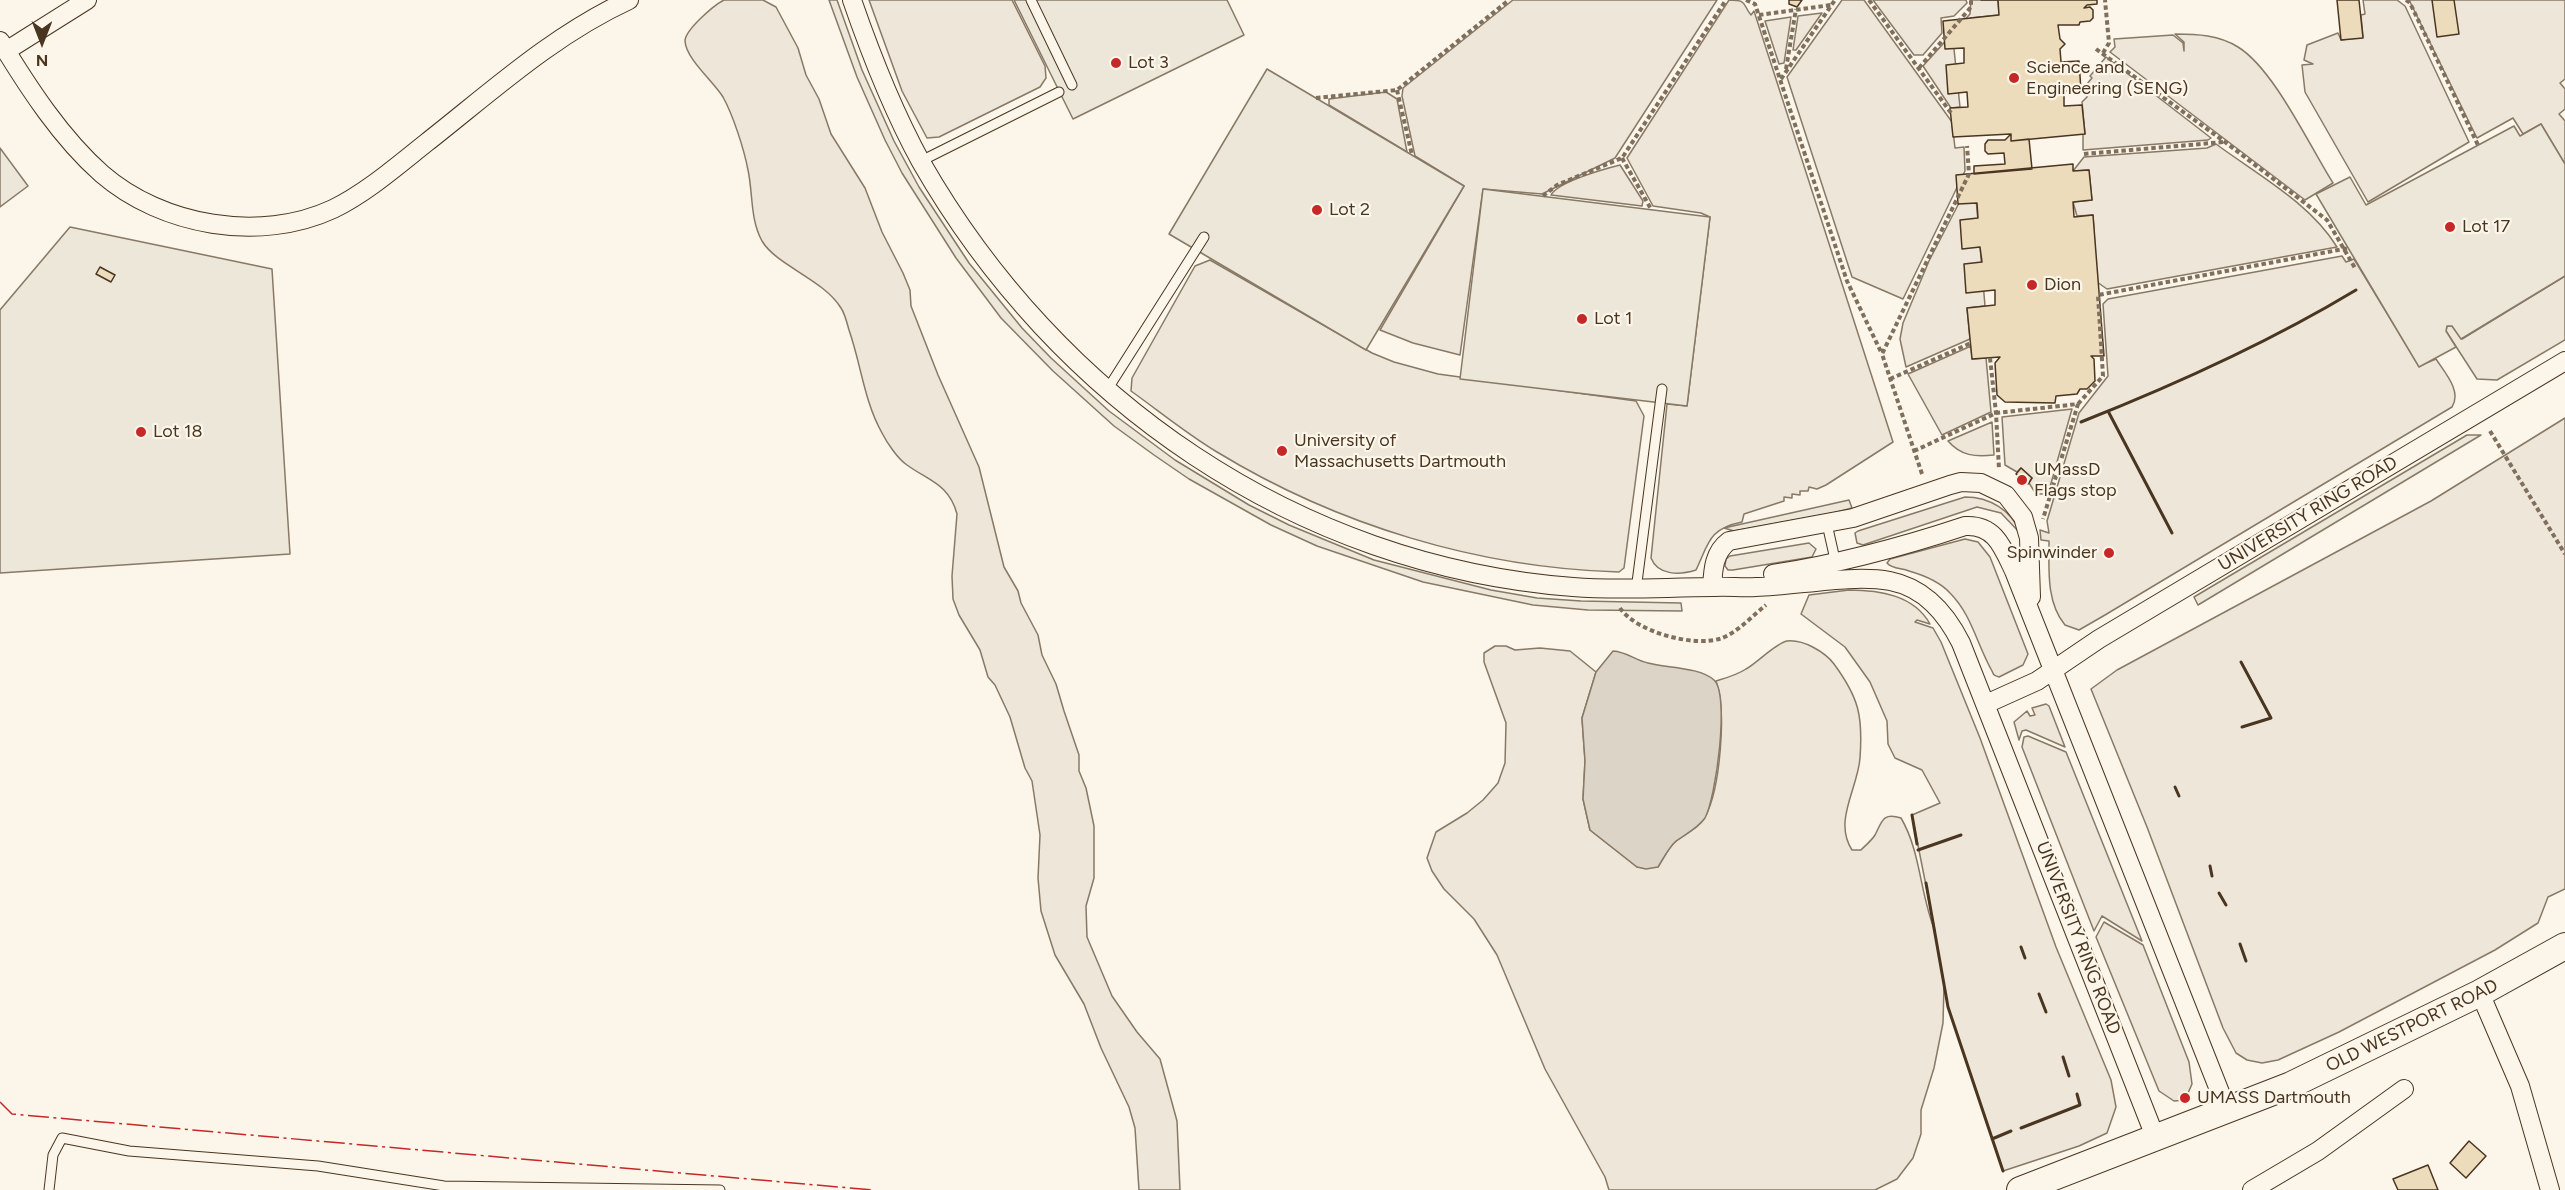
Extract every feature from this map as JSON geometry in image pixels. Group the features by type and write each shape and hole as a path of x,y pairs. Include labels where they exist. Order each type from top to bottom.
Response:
{"main road":[{"name":"OLD WESTPORT ROAD","path":"2020,1190 2309,1077 2480,993 2565,946"}],"street":[{"path":"87,0 2,49 53,119 102,174 140,201 171,213 205,223 246,227 290,222 334,209 397,166 546,48 584,23 629,0"},
{"name":"UNIVERSITY RING ROAD","path":"852,0 886,87 921,161 963,229 1000,280 1045,331 1107,390 1163,435 1207,465 1271,501 1344,534 1396,553 1472,573 1537,584 1636,590 1887,581 1905,585 1928,599 1947,617 1956,633 2156,1138"},
{"name":"UNIVERSITY RING ROAD","path":"1986,704 2054,671 2099,639 2565,361"},
{"path":"1712,586 1715,560 1722,546 1729,541 1827,524 1893,506 1961,482 1990,486 2013,501 2027,527 2029,582 2035,623"},
{"name":"UNIVERSITY RING ROAD","path":"1712,586 1836,561 1965,526 1982,527 1997,537 2035,623 2226,1110"},
{"path":"2480,993 2520,1086 2550,1190"},
{"path":"2252,1190 2318,1151 2404,1089"}],"lane":[{"path":"1031,0 1072,85"},
{"path":"921,161 1059,92"},
{"path":"1107,390 1204,237"},
{"path":"1636,590 1662,389"},
{"path":"1827,524 1840,581"},
{"path":"49,1190 53,1155 62,1137 129,1151 318,1166 444,1186 720,1190"}],"path":[{"path":"1316,98 1397,90 1509,0"},
{"path":"1544,196 1557,185 1622,158 1726,0"},
{"path":"1746,0 1755,4 1847,281 1882,354 1922,474"},
{"path":"1781,80 1835,0"},
{"path":"1869,0 1951,113"},
{"path":"1919,68 1971,7 1971,0"},
{"path":"2103,53 2109,43 2105,0"},
{"path":"2406,0 2410,3 2478,145"},
{"path":"1759,15 1832,5"},
{"path":"1785,73 1796,9"},
{"path":"2096,49 2225,142 2326,220 2347,249 2355,268"},
{"path":"1397,90 1412,155"},
{"path":"2084,154 2225,142"},
{"path":"1882,354 1969,174 1967,146"},
{"path":"1622,158 1651,209"},
{"path":"2043,521 2078,404 2103,375 2098,295 2347,249"},
{"path":"1890,379 1971,343"},
{"path":"1990,358 1999,469"},
{"path":"1914,451 1996,413 2078,404"},
{"path":"2490,431 2565,554"},
{"path":"1609,590 1623,611 1640,626 1673,636 1704,640 1728,634 1792,583"}],"shaded area":[{"path":"724,0 763,0 776,7 798,48 806,75 819,99 831,134 865,188 882,232 903,273 910,290 911,306 938,375 979,467 1004,567 1038,635 1042,655 1056,684 1079,755 1079,771 1086,788 1094,826 1094,878 1086,906 1087,937 1112,996 1137,1032 1160,1059 1177,1121 1180,1190 1139,1190 1135,1128 1129,1107 1101,1048 1084,1004 1055,955 1041,911 1038,878 1040,835 1032,781 1025,768 1010,717 995,685 988,677 980,650 959,615 953,599 952,576 957,514 953,504 949,496 937,484 904,462 884,437 871,408 841,308 823,289 778,258 762,241 754,215 746,162 734,122 723,97 695,62 687,48 686,36 707,12"},
{"path":"829,0 837,0 862,70 894,141 919,187 969,263 1022,328 1051,358 1109,411 1175,460 1249,505 1289,525 1374,560 1491,590 1537,598 1681,603 1682,611 1588,610 1533,605 1423,582 1317,546 1271,525 1189,479 1154,455 1114,426 1053,371 1001,318 956,258 902,173 885,140 857,77"},
{"path":"869,0 1012,0 1045,66 1046,78 1040,87 939,137 927,138 902,91"},
{"name":"Lot 3","path":"1014,0 1227,0 1244,35 1073,119"},
{"path":"1513,0 1717,0 1615,158 1542,194 1483,189 1460,355 1413,343 1380,330 1464,186 1415,156 1402,96 1403,88"},
{"path":"1729,0 1744,3 1751,15 1754,11 1893,442 1826,485 1817,489 1809,487 1808,491 1800,491 1800,495 1792,494 1792,498 1784,497 1784,501 1744,514 1742,522 1722,529 1711,538 1696,570 1670,573 1659,568 1651,558 1667,404 1687,406 1710,217 1701,213 1653,206 1627,158"},
{"path":"1842,0 1864,0 1952,122 1955,148 1964,147 1965,171 1903,299 1852,277 1787,77"},
{"path":"1873,0 1966,0 1967,3 1954,16 1941,18 1942,33 1923,55 1914,55"},
{"path":"1971,0 1998,0 1999,15 1970,18 1954,49 1960,107 1951,108 1923,66 1970,14"},
{"path":"2363,0 2397,0 2405,6 2469,142 2368,202 2305,92 2302,65 2313,64 2304,60 2307,45 2338,33 2341,40 2363,37 2361,15 2365,14"},
{"path":"2409,0 2565,0 2565,79 2560,83 2565,89 2565,109 2559,114 2565,121 2565,164 2541,124 2523,134 2513,118 2477,138"},
{"path":"1822,13 1796,50 1793,50 1798,16"},
{"path":"1791,17 1784,63 1779,64 1765,21"},
{"path":"2175,34 2200,35 2223,40 2238,47 2251,58 2278,90 2333,183 2305,200 2110,52 2115,47 2114,39 2173,35 2183,43 2184,51 2184,42"},
{"path":"2106,57 2211,138 2083,150 2083,134 2085,134 2082,102 2087,97 2086,85 2092,78 2090,76"},
{"name":"Lot 2","path":"1267,69 1464,186 1366,350 1169,234"},
{"path":"1386,92 1397,99 1407,152 1329,105 1329,99"},
{"name":"Lot 17","path":"2541,124 2565,164 2565,276 2461,339 2452,326 2447,326 2446,331 2456,347 2419,367 2316,194 2350,177 2366,205 2514,126 2520,136"},
{"path":"2216,144 2298,203 2326,231 2337,247 2107,289 2097,282 2093,215 2077,216 2073,202 2092,200 2089,170 2073,171 2084,157 2207,148"},
{"path":"0,148 28,186 0,207"},
{"path":"1620,165 1643,201 1642,206 1551,195 1562,185"},
{"path":"1974,174 1985,306 1967,308 1970,339 1906,367 1900,339 1903,323 1929,261"},
{"name":"Lot 1","path":"1483,189 1710,217 1687,406 1460,379"},
{"name":"Lot 18","path":"70,227 272,269 290,554 0,573 0,310"},
{"path":"2342,256 2346,262 2354,259 2419,366 2436,359 2454,388 2455,401 2452,407 2079,630 2065,625 2054,606 2052,596 2049,541 2041,540 2040,530 2049,533 2047,521 2079,413 2108,376 2103,304 2108,299"},
{"path":"1210,260 1372,353 1394,362 1438,374 1636,401 1644,416 1624,568 1619,572 1566,569 1514,562 1461,552 1360,521 1263,478 1217,452 1131,391 1132,378 1195,266"},
{"path":"2565,276 2565,340 2497,380 2477,379 2446,331 2447,326 2452,326 2462,339"},
{"path":"1971,346 1972,359 1986,358 1991,412 1942,435 1908,374"},
{"path":"2072,409 2048,494 2036,494 2029,483 2032,478 2021,468 2017,472 2005,465 2002,417"},
{"path":"2565,418 2565,889 2548,897 2538,923 2495,950 2339,1032 2278,1060 2262,1063 2247,1060 2236,1053 2223,1028 2147,827 2091,689 2117,670 2431,501"},
{"path":"1992,422 1994,455 1981,456 1963,453 1948,441"},
{"path":"2467,435 2481,435 2198,605 2194,597"},
{"path":"1965,497 1983,499 1998,506 2011,518 2020,533 2001,513 1977,507 1863,545 1857,543 1855,533 1858,531"},
{"path":"1849,500 1852,508 1833,513 1734,531 1724,528"},
{"path":"1965,539 1978,542 1990,557 2028,654 2023,665 1999,677 1993,674 1969,620 1950,593 1931,579 1887,563 1890,559"},
{"path":"1809,543 1816,549 1812,557 1733,570 1728,570 1725,566 1726,559 1730,556"},
{"path":"1849,590 1884,593 1905,600 1915,606 1930,624 1917,620 1915,622 1933,628 1941,642 1980,738 2056,947 2111,1080 2116,1107 2107,1133 2079,1146 2003,1171 1948,1007 1944,985 1943,1023 1934,1068 1921,1110 1921,1134 1913,1158 1897,1179 1875,1190 1609,1190 1605,1177 1545,1069 1497,955 1474,919 1444,889 1432,871 1427,858 1436,832 1483,800 1498,783 1505,763 1506,723 1484,662 1484,653 1495,646 1506,646 1515,650 1540,648 1570,651 1596,672 1582,718 1585,761 1583,799 1590,830 1637,867 1658,867 1673,844 1702,821 1710,805 1718,770 1721,730 1721,711 1716,681 1743,671 1787,641 1807,644 1819,651 1830,659 1849,687 1860,719 1860,758 1846,816 1847,839 1852,850 1861,850 1874,837 1886,817 1901,818 1913,845 1935,931 1912,815 1940,803 1922,770 1895,758 1888,744 1887,721 1870,682 1845,647 1801,614 1809,595"},
{"path":"1613,651 1648,663 1700,673 1714,680 1719,689 1720,747 1709,807 1702,822 1673,844 1658,867 1646,869 1637,867 1590,830 1583,799 1585,761 1582,718 1596,672"},
{"path":"2046,704 2049,706 2065,747 2026,730 2022,731 2019,740 2014,722 2027,711 2030,716 2035,715 2032,708"},
{"path":"2028,736 2066,752 2142,941 2102,916 2094,931 2022,747 2024,737"},
{"path":"2104,922 2143,945 2189,1062 2192,1084 2185,1100 2174,1101 2159,1091 2096,937"}],"building":[{"path":"1789,0 1802,0 1797,7 1789,4"},
{"name":"Science and Engineering (SENG)","path":"1998,0 2097,0 2097,4 2087,5 2084,8 2090,7 2093,10 2093,18 2090,21 2080,22 2079,25 2058,25 2060,39 2065,44 2060,49 2061,62 2079,61 2081,91 2064,91 2064,106 2082,105 2085,134 2011,141 2011,134 1953,137 1950,108 1968,107 1967,92 1948,94 1946,65 1964,63 1964,48 1945,49 1943,21 1999,15"},
{"path":"2337,0 2359,0 2363,38 2341,40"},
{"path":"2432,0 2454,0 2459,34 2437,37"},
{"path":"2011,134 2011,141 2029,139 2032,169 1974,174 1974,166 2005,164 2004,153 1988,154 1985,151 1985,144 1988,140 2005,140"},
{"name":"Dion","path":"2073,164 2073,171 2089,170 2092,200 2073,202 2074,217 2093,215 2104,356 2091,356 2094,359 2095,381 2087,389 2080,389 2077,394 2056,396 2055,403 2005,402 1997,395 1995,363 2000,357 1972,359 1967,308 1995,305 1995,290 1966,293 1964,264 1982,262 1980,247 1962,249 1960,220 1978,218 1977,203 1958,204 1956,175"},
{"path":"100,267 115,275 111,282 96,274"},
{"path":"2021,468 2032,478 2028,484 2016,474"},
{"path":"2469,1141 2486,1156 2466,1178 2450,1163"},
{"path":"2428,1165 2438,1190 2398,1190 2393,1179"}],"wall":[{"path":"2081,422 2221,361 2291,327 2356,290"},
{"path":"2108,411 2172,533"},
{"path":"2241,662 2271,718 2242,727"},
{"path":"2175,787 2179,796"},
{"path":"1912,815 1917,844"},
{"path":"1918,850 1961,835"},
{"path":"2210,866 2212,876"},
{"path":"1926,883 1948,1007 2003,1171"},
{"path":"2219,893 2226,905"},
{"path":"2240,944 2246,961"},
{"path":"2021,947 2025,958"},
{"path":"2039,994 2046,1012"},
{"path":"2063,1057 2069,1076"},
{"path":"2021,1128 2080,1105 2077,1094"},
{"path":"1992,1139 2011,1131"}],"power":[{"path":"0,1102 12,1114 873,1190"}],"place":[{"name":"Lot 3","path":"1116,63"},
{"name":"Science and Engineering (SENG)","path":"2014,78"},
{"name":"Lot 2","path":"1317,210"},
{"name":"Lot 17","path":"2450,227"},
{"name":"Dion","path":"2032,285"},
{"name":"Lot 1","path":"1582,319"},
{"name":"Lot 18","path":"141,432"},
{"name":"University of Massachusetts Dartmouth","path":"1282,451"},
{"name":"UMassD Flags stop","path":"2022,480"},
{"name":"Spinwinder","path":"2109,553"},
{"name":"UMASS Dartmouth","path":"2185,1098"}]}
